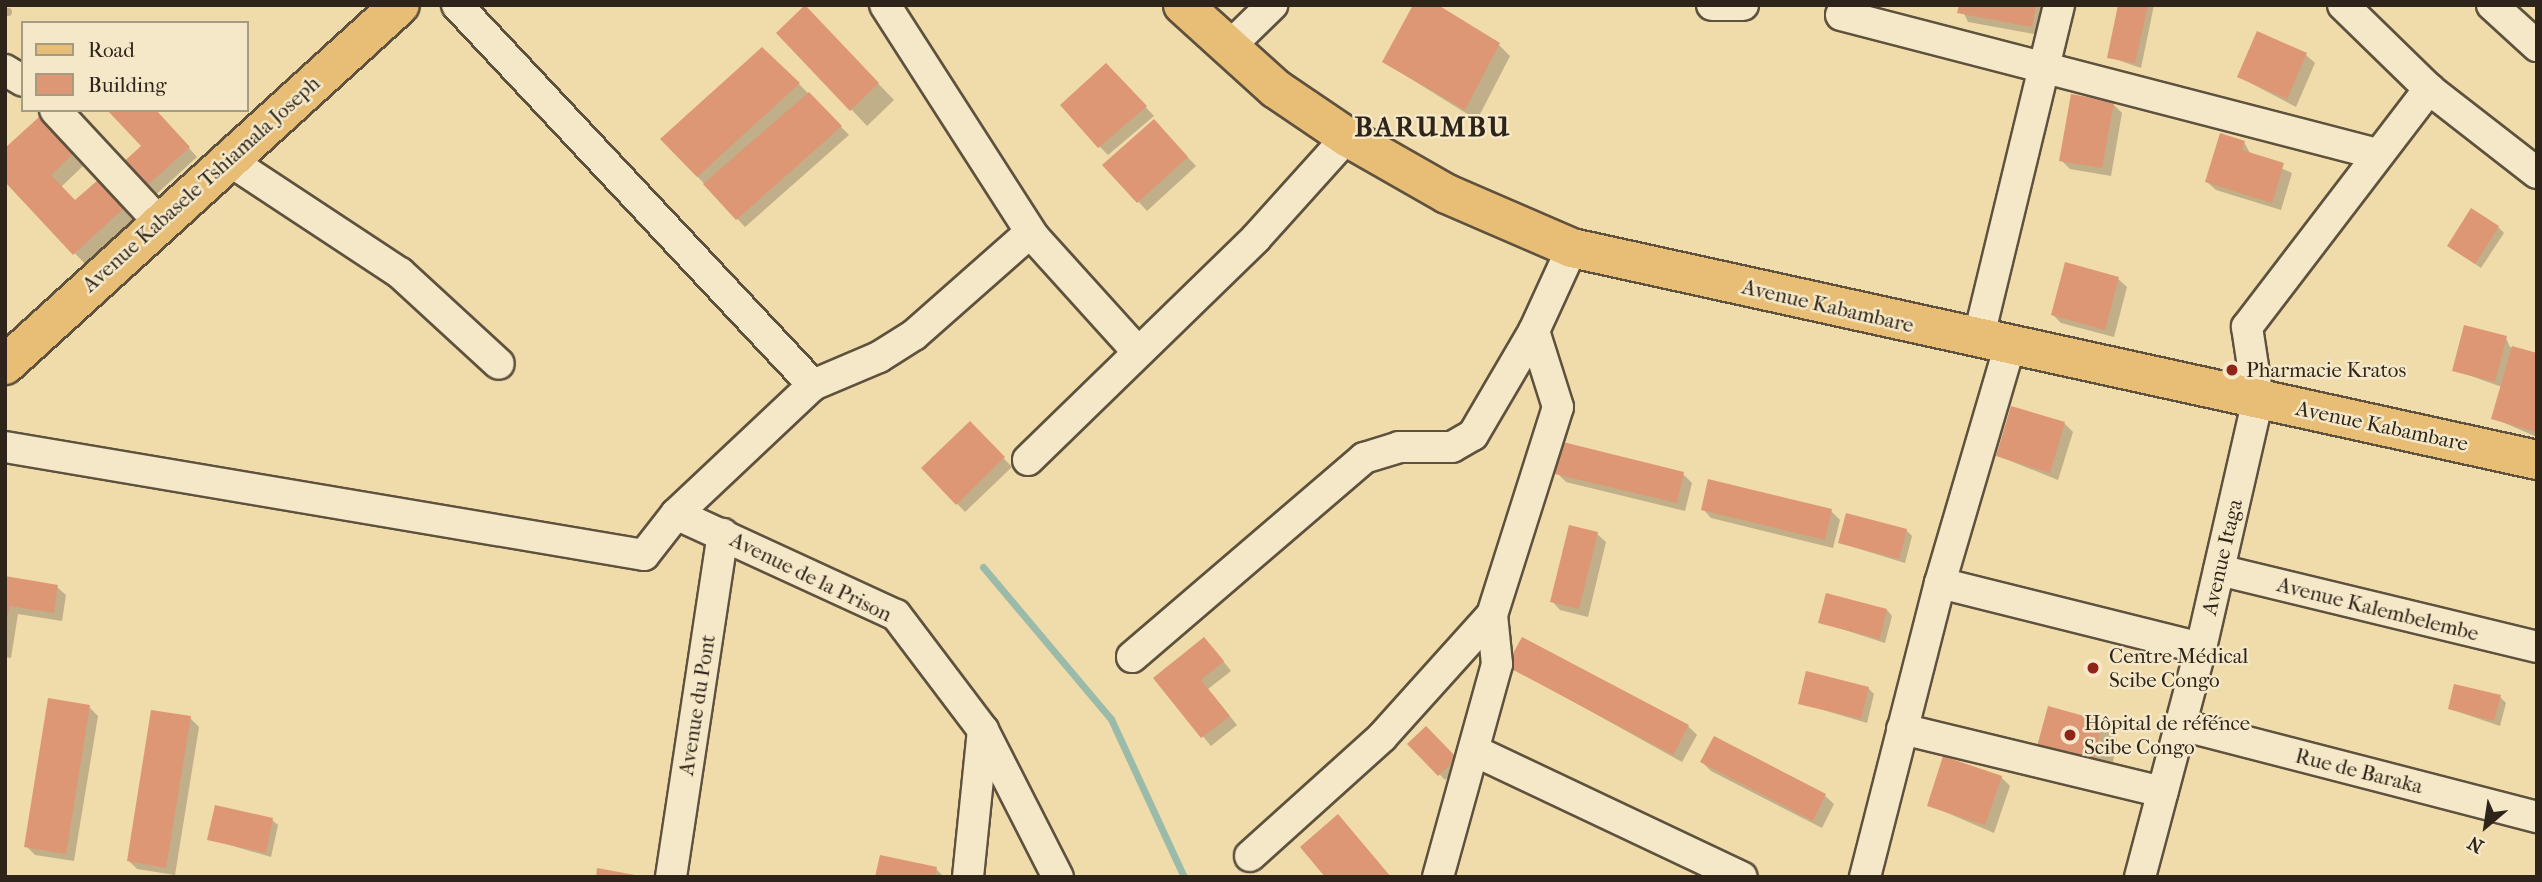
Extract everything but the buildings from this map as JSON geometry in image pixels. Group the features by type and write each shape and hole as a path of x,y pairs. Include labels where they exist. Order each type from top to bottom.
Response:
{"main road":[{"name":"Avenue Kabasele Tshiamala Joseph","path":"5,365 227,159 400,5"},
{"name":"Avenue Kabambare","path":"1183,5 1228,48 1348,137 1447,194 1572,248 1994,344 2537,460"}],"street":[{"path":"457,5 813,385"},
{"path":"885,5 1034,237 1136,350"},
{"path":"1228,48 1272,5"},
{"path":"1712,5 1743,5"},
{"path":"1866,877 1940,583 1994,344 2059,5"},
{"path":"2343,5 2430,89 2537,173"},
{"path":"2492,5 2537,46"},
{"path":"1841,15 2046,64 2377,154"},
{"path":"5,70 21,80"},
{"path":"2258,399 2247,327 2377,154 2430,89"},
{"path":"57,112 159,222"},
{"path":"1028,460 1136,350 1256,239 1348,137"},
{"path":"227,159 400,272 499,364"},
{"path":"5,447 645,555 676,514 813,385 879,357 914,335 1023,239 1034,237"},
{"path":"1132,657 1364,458 1399,447 1452,447 1473,435 1534,331 1572,248"},
{"path":"1438,877 1497,664 1492,615 1558,407 1534,331"},
{"name":"Avenue Itaga","path":"2140,877 2202,648 2258,399"},
{"name":"Avenue de la Prison","path":"676,514 896,615 984,730 1058,877"},
{"name":"Avenue du Pont","path":"671,877 723,534"},
{"name":"Avenue Kalembelembe","path":"2219,570 2537,647"},
{"path":"1940,583 2202,648"},
{"path":"1250,856 1382,737 1492,615"},
{"name":"Rue de Baraka","path":"2181,725 2537,817"},
{"path":"1902,729 2164,792"},
{"path":"968,877 984,730"},
{"path":"1475,751 1742,877"}],"waterway":[{"path":"983,567 1111,719 1184,877"}],"place":[{"name":"Pharmacie Kratos","path":"2232,370"},
{"name":"Centre Médical Scibe Congo","path":"2093,668"},
{"name":"Hôpital de réfénce Scibe Congo","path":"2070,735"}],"district":[{"name":"BARUMBU","path":"1433,127"}]}
